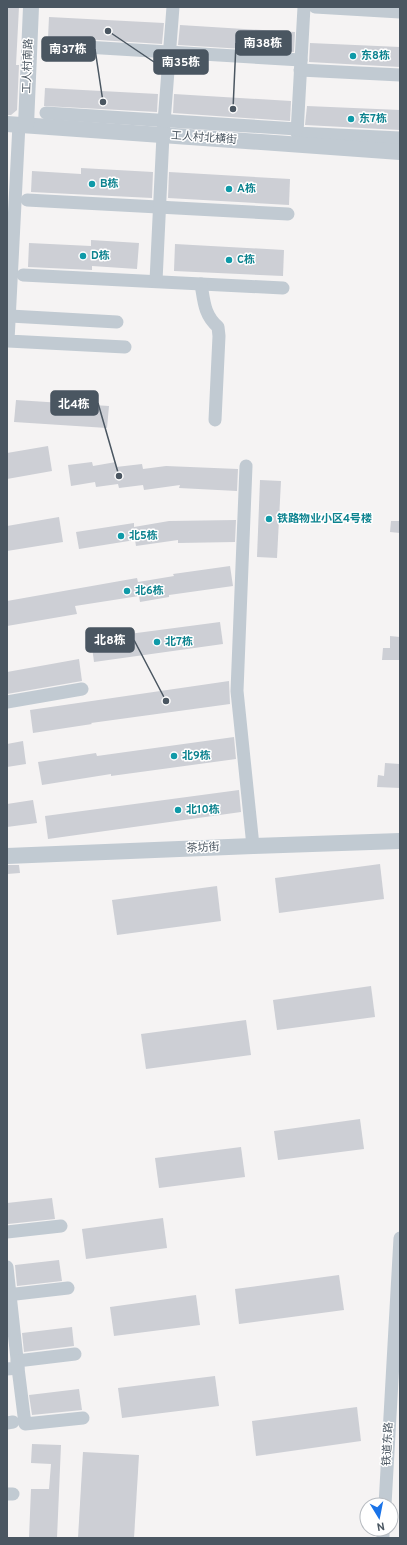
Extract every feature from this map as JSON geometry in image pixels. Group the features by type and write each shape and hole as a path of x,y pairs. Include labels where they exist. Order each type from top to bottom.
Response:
{"street":[{"name":"工人村南路","path":"17,124 31,7"},
{"path":"156,282 163,128 173,7"},
{"path":"304,7 297,133 400,138"},
{"path":"315,7 400,12"},
{"path":"52,45 170,52 400,75"},
{"path":"46,113 163,128 297,129"},
{"name":"工人村北横街","path":"17,124 163,128 400,152"},
{"path":"17,124 17,196 10,257 10,316 8,341 126,347"},
{"path":"17,196 160,207 288,214"},
{"path":"23,275 283,288"},
{"path":"201,284 207,314 211,321 218,327 219,336 215,420"},
{"path":"10,316 117,322"},
{"path":"246,466 237,691 253,846"},
{"path":"7,702 82,689"},
{"name":"茶坊街","path":"7,856 400,841"},
{"path":"7,1232 61,1226"},
{"name":"铁道东路","path":"385,1497 400,1238"},
{"path":"7,1267 14,1366 25,1424 83,1418"},
{"path":"8,1295 68,1288"},
{"path":"14,1366 75,1354"}],"building":[{"path":"7,7 19,7 16,65 19,65 17,110 11,115 7,115"},
{"path":"49,17 164,23 162,44 52,37 48,38"},
{"path":"180,25 295,32 294,52 178,45"},
{"name":"东8栋","path":"310,43 400,47 400,67 309,62"},
{"path":"45,88 158,94 157,112 44,106"},
{"path":"174,94 291,101 290,121 173,113"},
{"name":"东7栋","path":"307,106 400,110 400,130 305,125"},
{"name":"B栋","path":"81,168 153,172 152,198 31,192 32,171 81,174"},
{"name":"A栋","path":"169,172 290,179 289,205 168,198"},
{"name":"D栋","path":"91,240 139,243 137,269 92,266 92,270 28,267 29,243 91,246"},
{"name":"C栋","path":"175,244 284,250 283,276 174,271"},
{"path":"16,400 109,406 107,428 14,422"},
{"path":"48,446 52,471 7,479 7,453"},
{"path":"92,462 93,466 116,462 116,467 142,464 143,469 166,466 238,469 237,491 179,488 180,485 144,490 143,485 119,488 118,484 96,487 95,482 71,486 68,465"},
{"name":"铁路物业小区4号楼","path":"260,480 281,481 277,558 257,557"},
{"path":"59,517 63,542 7,551 7,526"},
{"path":"236,520 235,542 178,543 178,540 136,546 135,540 79,549 76,532 134,523 134,527 169,521"},
{"path":"391,521 400,521 400,533 390,532"},
{"path":"230,566 233,586 169,595 169,597 140,602 139,596 75,606 77,614 7,626 7,601 137,578 138,582 174,576 173,574"},
{"name":"北7栋","path":"220,622 223,644 94,662 91,639"},
{"path":"390,636 400,637 400,660 382,660 383,648 390,648"},
{"path":"79,659 82,681 7,694 7,672"},
{"path":"229,681 230,704 91,723 92,724 33,733 30,710"},
{"name":"北9栋","path":"234,737 236,759 111,776 111,774 42,785 38,762 96,753 97,756"},
{"path":"23,741 26,764 7,767 7,744"},
{"path":"385,763 400,764 400,788 377,787 378,775 384,776"},
{"name":"北10栋","path":"239,790 241,812 48,839 45,816"},
{"path":"33,800 37,823 7,827 7,804"},
{"path":"380,864 384,899 279,913 275,878"},
{"path":"7,865 19,865 20,873 7,874"},
{"path":"217,886 221,921 117,935 112,900"},
{"path":"371,986 375,1017 277,1030 273,1000"},
{"path":"246,1020 251,1055 146,1069 141,1034"},
{"path":"360,1119 364,1149 278,1160 274,1131"},
{"path":"241,1147 245,1177 159,1188 155,1158"},
{"path":"52,1198 55,1219 8,1224 7,1203"},
{"path":"163,1218 167,1248 86,1259 82,1229"},
{"path":"59,1260 62,1281 17,1286 15,1265"},
{"path":"339,1275 344,1310 239,1324 235,1289"},
{"path":"196,1295 200,1325 114,1336 110,1307"},
{"path":"72,1327 74,1346 24,1352 22,1333"},
{"path":"215,1376 219,1406 122,1418 118,1388"},
{"path":"79,1389 82,1410 32,1415 29,1395"},
{"path":"357,1407 361,1441 256,1456 252,1421"},
{"path":"32,1444 61,1445 57,1538 29,1538 31,1489 49,1489 51,1464 31,1463"},
{"path":"83,1452 139,1455 134,1538 78,1538"}],"place":[{"name":"南35栋","path":"108,31"},
{"name":"东8栋","path":"353,56"},
{"name":"南37栋","path":"103,102"},
{"name":"南38栋","path":"233,109"},
{"name":"东7栋","path":"351,119"},
{"name":"B栋","path":"92,184"},
{"name":"A栋","path":"229,189"},
{"name":"D栋","path":"83,256"},
{"name":"C栋","path":"229,260"},
{"name":"北4栋","path":"119,476"},
{"name":"铁路物业小区4号楼","path":"269,519"},
{"name":"北5栋","path":"121,536"},
{"name":"北6栋","path":"127,591"},
{"name":"北7栋","path":"157,642"},
{"name":"北8栋","path":"166,701"},
{"name":"北9栋","path":"174,756"},
{"name":"北10栋","path":"178,810"}]}
